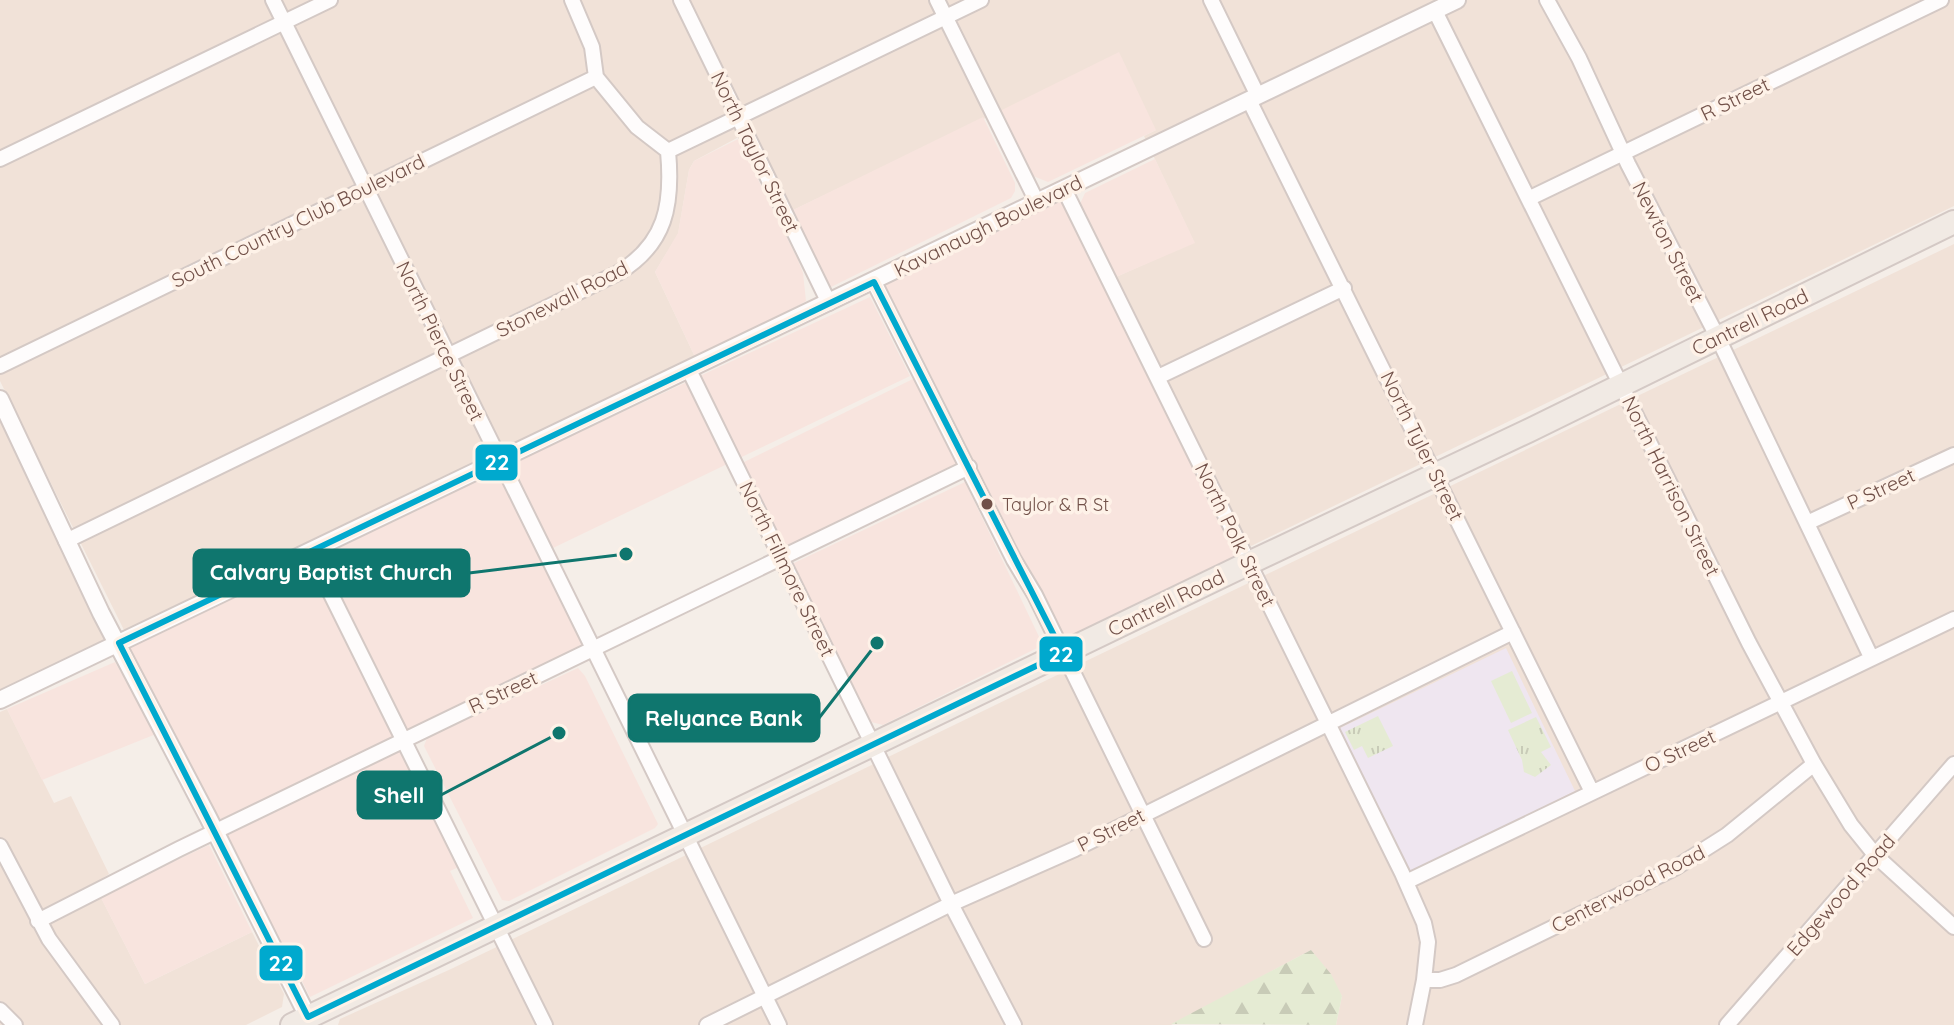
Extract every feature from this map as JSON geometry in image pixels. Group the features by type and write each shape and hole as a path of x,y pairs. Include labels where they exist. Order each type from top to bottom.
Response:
{"main road":[{"name":"Cantrell Road","path":"300,1021 1954,222"}],"street":[{"name":"North Pierce Street","path":"273,0 779,1025"},
{"path":"0,159 330,0"},
{"path":"572,0 592,47 596,77 637,127 668,151 981,0"},
{"name":"North Taylor Street","path":"681,0 829,303"},
{"path":"937,0 1037,202"},
{"name":"North Tyler Street","path":"1211,0 1253,98 1344,288 1592,792"},
{"name":"Newton Street","path":"1547,0 1718,338 1871,657"},
{"name":"R Street","path":"1530,198 1941,0"},
{"name":"Kavanaugh Boulevard","path":"0,700 1448,4"},
{"name":"North Harrison Street","path":"1448,4 1530,198 1814,764 1851,825 1876,856 1954,927"},
{"name":"South Country Club Boulevard","path":"0,366 596,77"},
{"name":"Stonewall Road","path":"66,541 618,273 645,255 654,242 667,206 668,151"},
{"name":"North Polk Street","path":"1064,189 1406,882 1426,932 1428,952 1415,1025"},
{"path":"874,282 1204,939"},
{"path":"1158,377 1344,288"},
{"name":"North Fillmore Street","path":"689,370 872,745 1014,1025"},
{"path":"0,399 66,541 216,831 300,1021"},
{"name":"P Street","path":"1807,523 1954,455"},
{"name":"R Street","path":"38,921 216,831 969,467"},
{"path":"310,552 545,1025"},
{"name":"O Street","path":"1406,882 1954,619"},
{"name":"P Street","path":"707,1025 951,904 1075,849 1513,632"},
{"name":"Centerwood Road","path":"1424,980 1440,980 1456,975 1675,868 1727,835 1814,764"},
{"name":"Edgewood Road","path":"1727,1025 1954,764"},
{"path":"0,846 38,921 112,1025"},
{"path":"0,1010 15,1025"}],"shaded area":[{"path":"0,0 1954,0 1954,206 1251,546 1242,536 1116,277 1194,242 1144,136 1156,130 1000,111 789,212 750,131 694,161 689,170 678,234 655,272 695,357 124,630 0,381"},
{"path":"1119,52 1156,130 1048,182 1033,176 1000,111"},
{"path":"983,117 1015,183 1011,198 829,288 789,212"},
{"path":"738,139 798,260 803,273 806,301 695,357 655,272 678,233 689,170 694,161"},
{"path":"1155,159 1195,243 1116,277 1080,204 1085,193"},
{"path":"1064,189 1249,563 1063,653 969,468 781,558 736,466 921,375 874,282"},
{"path":"1954,244 1954,1025 1336,1025 1342,996 1311,950 1171,1025 338,1025 340,1019 451,969"},
{"path":"870,297 910,376 551,549 513,469 517,461"},
{"path":"0,399 119,643 0,700"},
{"path":"499,461 593,650 404,740 465,864 450,871 473,918 310,997 286,949 276,953 119,643"},
{"path":"965,482 1043,645 883,725 871,722 792,564"},
{"path":"1506,648 1575,791 1407,873 1338,729"},
{"path":"115,662 156,734 42,780 7,709"},
{"path":"578,668 585,676 658,824 509,901 502,900 424,746 427,738"},
{"path":"7,709 54,803 71,796 109,874 94,884 145,984 252,932 284,994 282,1007 246,1025 0,1025 0,712"},
{"path":"209,845 252,932 145,984 100,896"}],"green space":[{"path":"1512,671 1532,713 1511,723 1491,681"},
{"path":"1378,716 1393,746 1368,758 1362,746 1354,750 1345,732"},
{"path":"1536,717 1551,747 1541,752 1551,765 1535,777 1524,772 1522,760 1508,730"},
{"path":"1311,950 1331,974 1342,996 1336,1025 1171,1024"}],"transit line":[{"name":"22","path":"874,282 1063,653 308,1017 119,643 874,282"}],"place":[{"name":"Taylor & R St","path":"987,504"},
{"name":"Calvary Baptist Church","path":"626,554"},
{"name":"Relyance Bank","path":"877,643"},
{"name":"Shell","path":"559,733"}]}
